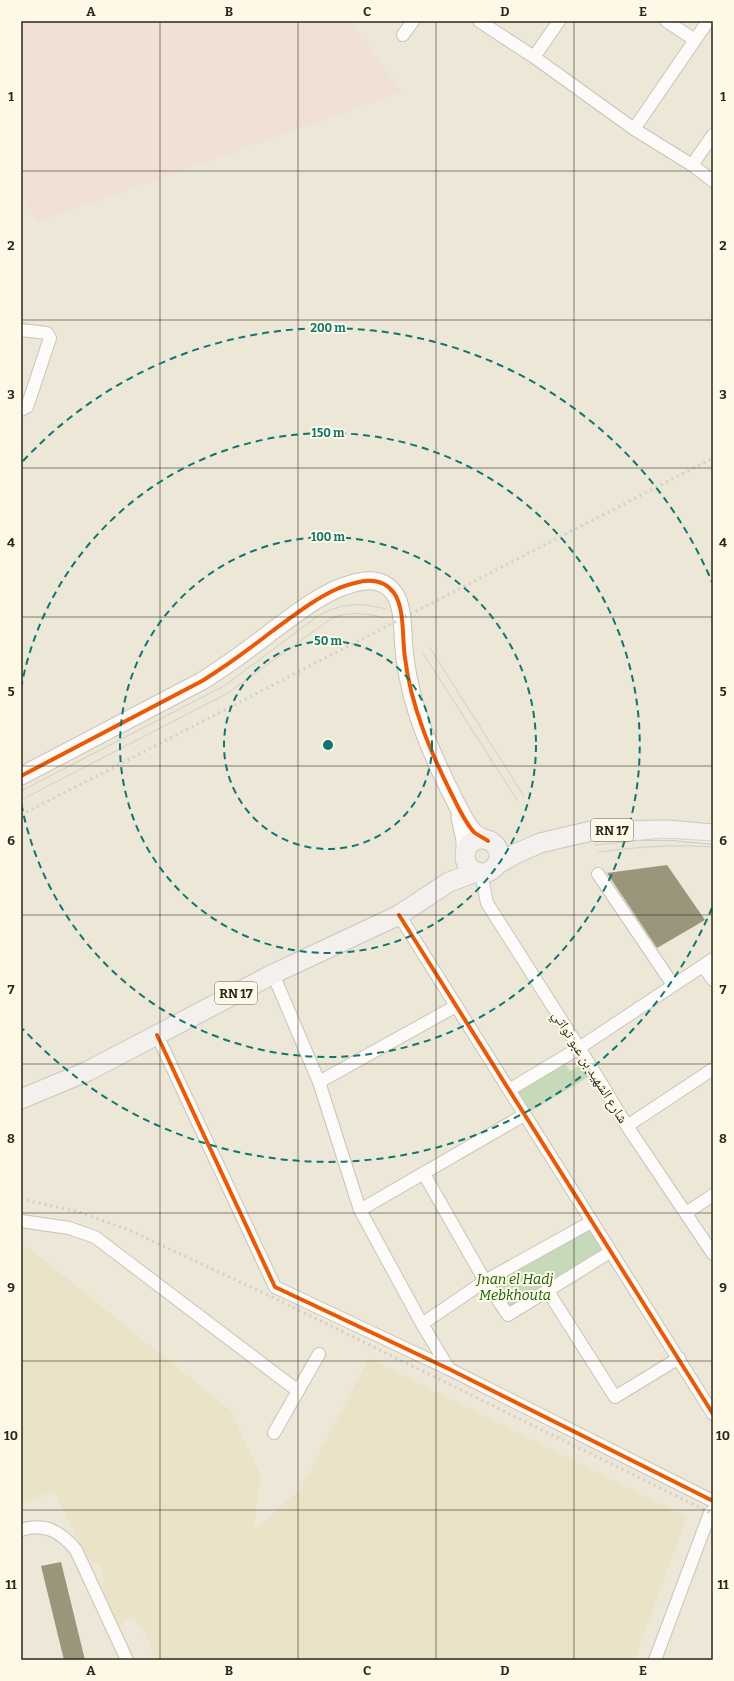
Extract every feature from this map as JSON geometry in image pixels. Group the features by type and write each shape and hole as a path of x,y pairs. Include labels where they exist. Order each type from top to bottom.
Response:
{"main road":[{"name":"RN 17","path":"21,1099 88,1071 274,974 399,915 481,859 515,854 540,843 591,830 668,830 713,834"}],"street":[{"path":"403,35 413,21"},
{"path":"479,21 534,57 634,129 692,165 713,181"},
{"path":"534,57 559,21"},
{"path":"666,21 695,40"},
{"path":"634,129 708,21"},
{"path":"692,165 713,135"},
{"path":"21,330 47,333 50,338 27,407 21,410"},
{"path":"21,776 202,681 229,664 296,613 322,597 340,588 364,580 373,579 388,587 394,593 399,602 405,658 411,691 422,727 437,764 459,809 474,833 481,859"},
{"path":"459,809 465,840 481,859"},
{"name":"شارع الشهيد بن عبو تواتي","path":"481,859 487,903 627,1126 713,1254"},
{"path":"598,874 674,985"},
{"path":"399,915 713,1414"},
{"path":"509,1090 579,1048 708,962 713,980"},
{"path":"274,974 320,1082 360,1210 422,1324 449,1369"},
{"path":"320,1082 456,1006"},
{"path":"157,1035 275,1287 449,1369 713,1501"},
{"path":"627,1126 713,1069"},
{"path":"360,1210 524,1115"},
{"path":"424,1174 485,1281 508,1315 610,1252"},
{"path":"686,1213 713,1195"},
{"path":"21,1220 69,1228 94,1237 298,1391"},
{"path":"422,1324 485,1281 591,1222"},
{"path":"547,1290 615,1397 678,1358"},
{"path":"274,1433 319,1354"},
{"path":"655,1660 710,1513 713,1511"},
{"path":"21,1530 41,1527 54,1530 66,1538 76,1550 127,1660"}],"shaded area":[{"path":"21,21 350,21 401,92 37,222 21,194"},
{"path":"21,1246 30,1249 230,1410 261,1476 253,1532 302,1487 369,1358 687,1517 634,1660 156,1660 146,1636 134,1616 117,1627 100,1590 105,1577 99,1563 88,1561 54,1490 21,1505"}],"green space":[{"path":"561,1058 570,1071 587,1061 595,1073 524,1115 509,1090"},
{"name":"Jnan el Hadj Mebkhouta","path":"591,1222 610,1252 508,1315 485,1281"}],"building":[{"path":"667,865 705,920 657,948 607,873"},
{"path":"61,1562 85,1660 64,1660 41,1566"}],"tram line":[{"path":"21,791 224,686 318,616 335,608 351,605 367,605 386,609"},
{"path":"21,800 228,693 332,618 345,614 371,615 384,618"},
{"path":"430,648 524,796"},
{"path":"423,653 517,800"},
{"path":"595,845 662,838 713,841"},
{"path":"599,852 656,846 713,847"}],"railway":[{"path":"21,815 713,458"},
{"path":"21,1199 79,1212 129,1230 272,1297 713,1514"}],"cycle path":[{"path":"21,776 202,681 220,670 321,597 339,588 354,583 361,581 375,581 388,587 398,599 402,615 405,658 412,694 423,729 437,764 457,806 469,826 475,833 488,841"},
{"path":"399,915 713,1414"},
{"path":"157,1035 275,1287 449,1369 713,1501"}]}
